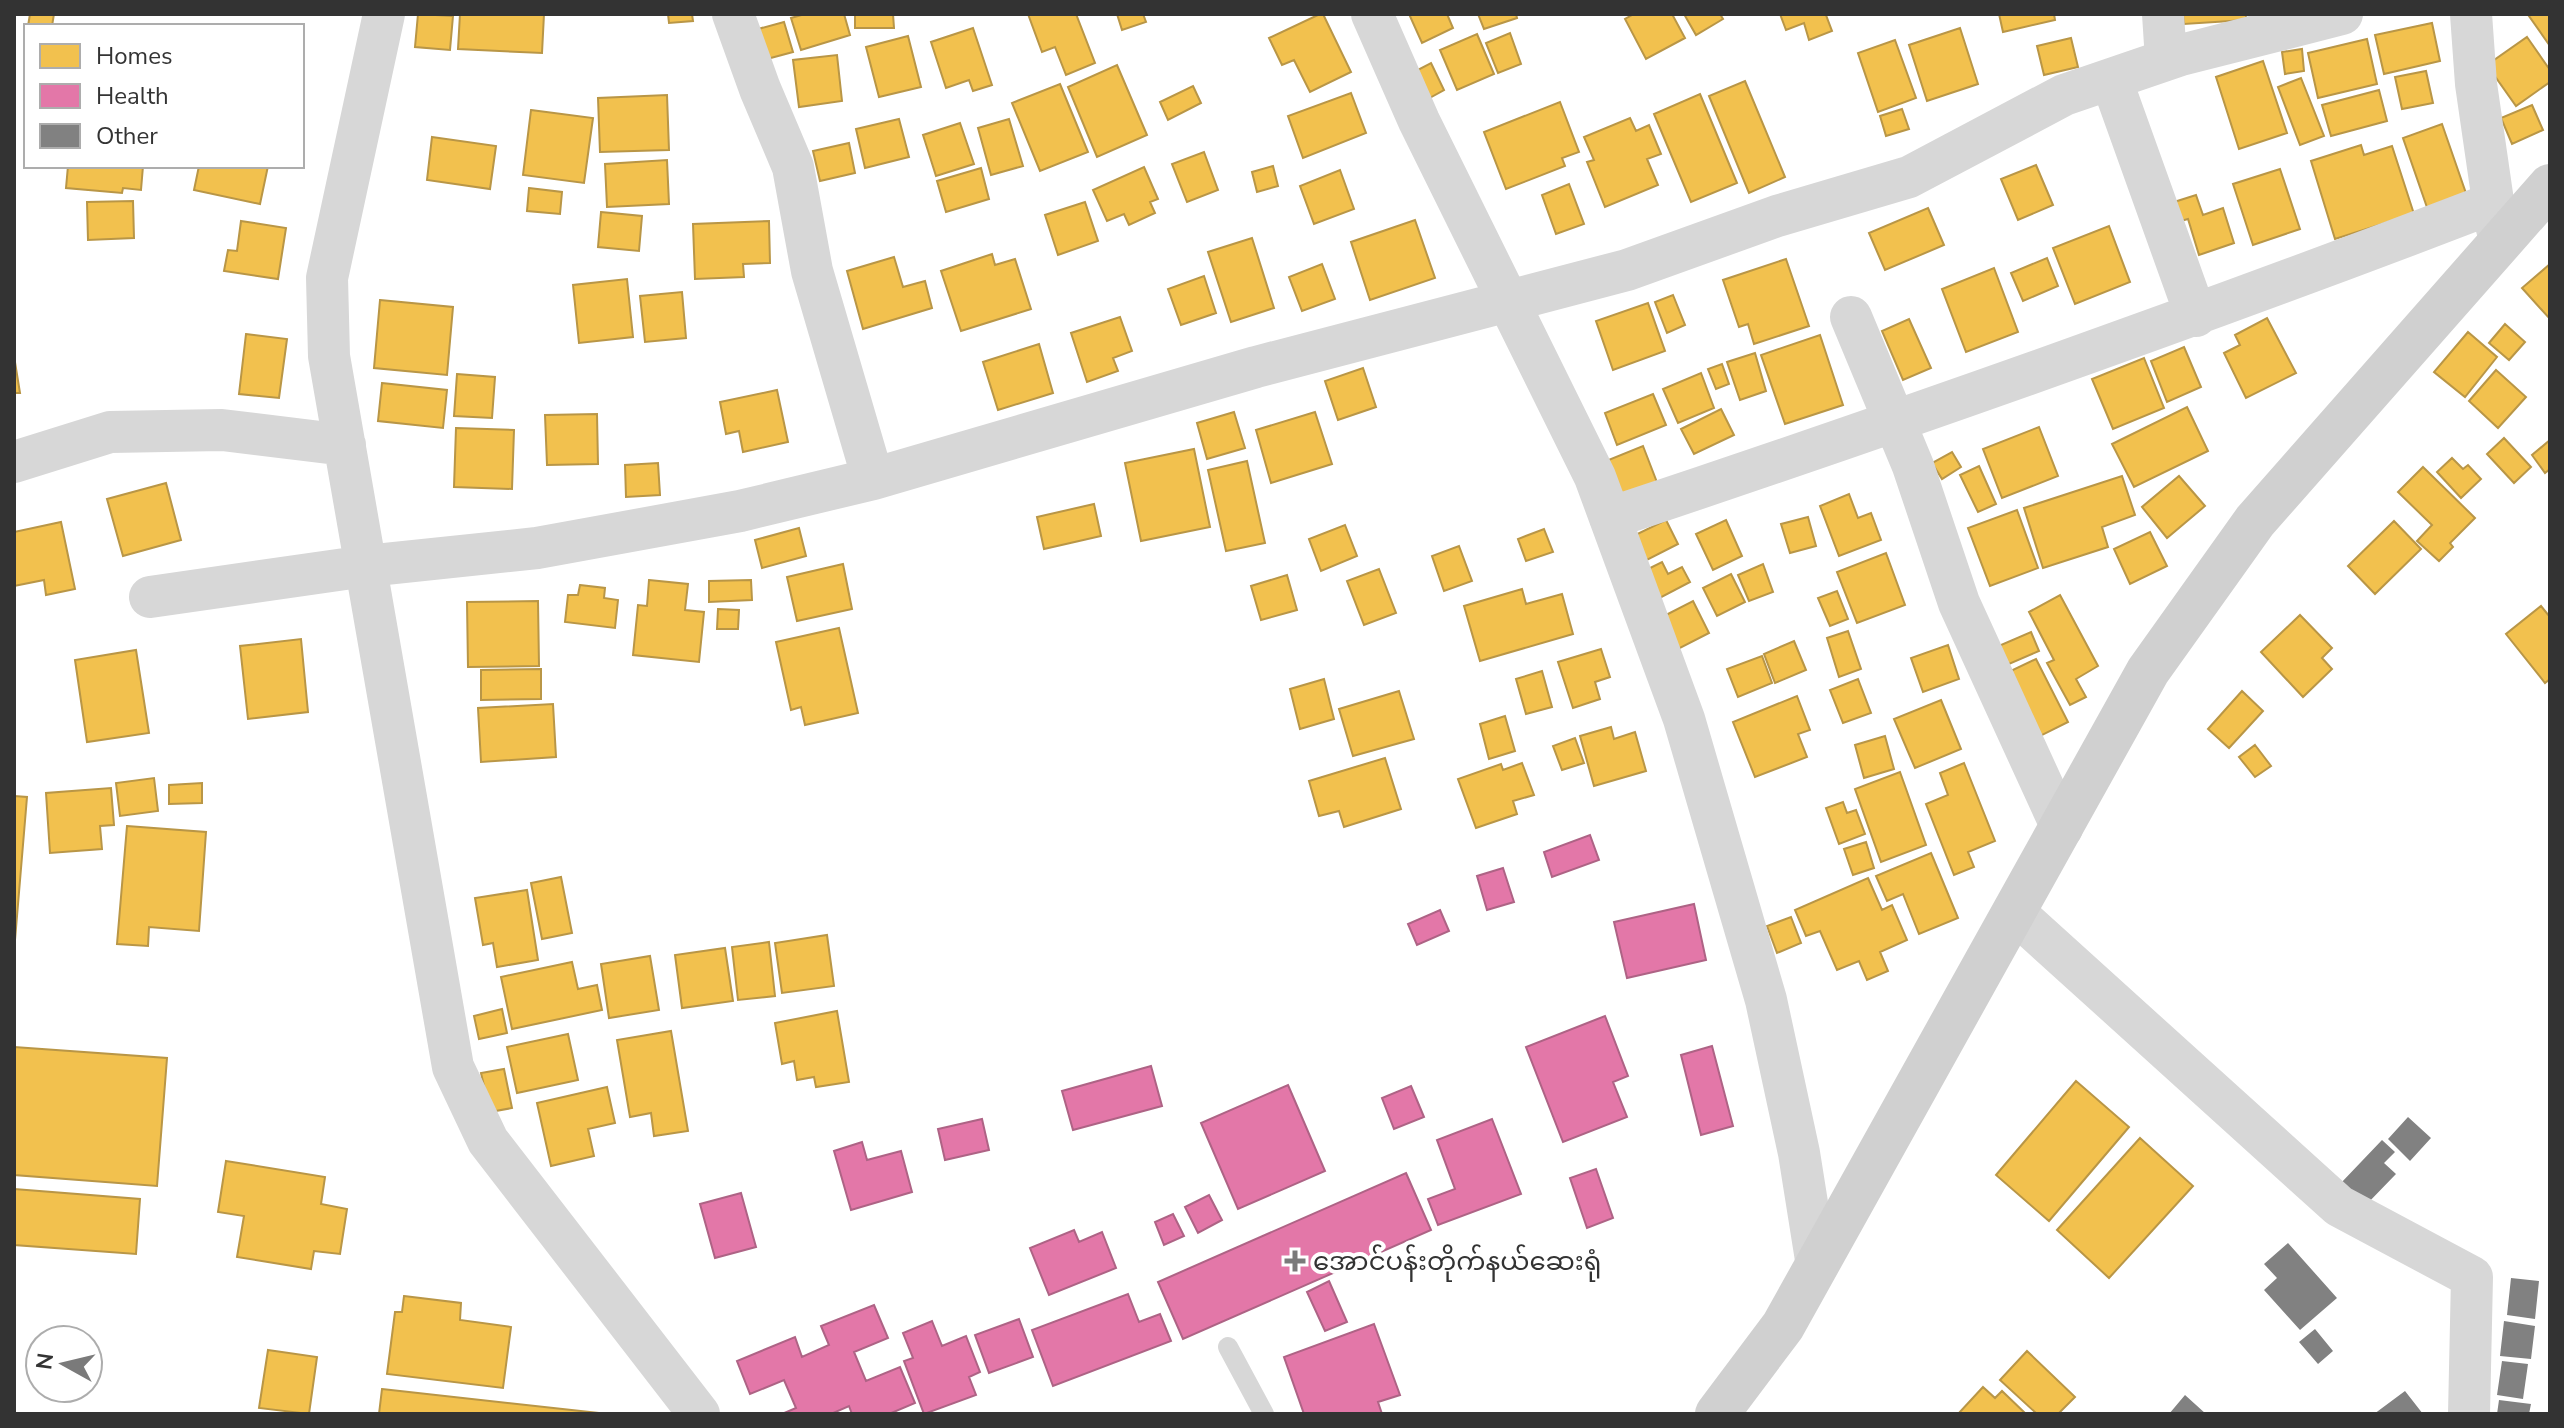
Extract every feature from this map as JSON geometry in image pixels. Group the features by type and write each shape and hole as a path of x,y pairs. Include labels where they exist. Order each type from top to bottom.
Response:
{"main road":[{"path":"1717,1414 1783,1326 2148,671 2255,521 2496,223 2550,186"}],"street":[{"path":"384,14 327,278 329,356 453,1067 488,1141 699,1414"},
{"path":"733,14 793,167 812,271 873,479"},
{"path":"1372,14 1419,121 1595,477 1684,719 1766,1000 1799,1153 1817,1266"},
{"path":"2163,14 2166,60"},
{"path":"150,597 366,566 537,548 740,511 873,479 1256,367 1627,270 1777,216 1909,177 2064,95 2166,60 2342,14"},
{"path":"1610,518 1896,423 2196,316 2496,223 2476,84 2471,14"},
{"path":"2111,79 2196,316"},
{"path":"1851,317 1913,466 1959,603 2062,828"},
{"path":"14,462 110,432 222,430 345,445"},
{"path":"2015,913 2339,1206 2472,1277 2469,1414"}],"lane":[{"path":"1228,1347 1264,1414"}],"building: Homes":[{"path":"30,14 54,14 52,24 28,24"},
{"path":"418,14 453,16 450,50 415,47"},
{"path":"460,14 544,14 542,53 458,49"},
{"path":"668,14 692,14 693,21 669,23"},
{"path":"805,14 844,14 850,35 801,50 791,18"},
{"path":"855,14 893,14 894,28 855,28"},
{"path":"1028,14 1076,14 1095,63 1066,75 1055,47 1042,52"},
{"path":"1117,14 1143,14 1146,22 1122,30"},
{"path":"1323,14 1351,72 1310,92 1294,60 1282,65 1269,38"},
{"path":"1409,14 1447,14 1453,28 1422,43"},
{"path":"1478,14 1516,14 1517,18 1484,29"},
{"path":"1634,14 1672,14 1685,38 1646,59 1625,19"},
{"path":"1684,14 1720,14 1723,19 1696,35"},
{"path":"1780,14 1829,14 1826,15 1832,31 1809,40 1804,23 1786,30"},
{"path":"1999,14 2054,14 2055,20 2003,32"},
{"path":"2183,14 2246,14 2246,20 2184,24"},
{"path":"2550,14 2550,46 2529,16"},
{"path":"784,22 793,52 767,59 758,29"},
{"path":"2432,23 2440,61 2384,74 2375,35"},
{"path":"973,28 992,85 973,91 969,80 946,88 931,42"},
{"path":"1960,28 1978,84 1927,101 1909,45"},
{"path":"1510,33 1521,64 1498,73 1486,43"},
{"path":"1477,34 1494,74 1457,90 1440,50"},
{"path":"908,36 921,87 879,97 866,47"},
{"path":"2527,37 2550,70 2550,82 2516,106 2487,65"},
{"path":"2071,38 2078,67 2044,75 2037,46"},
{"path":"2367,39 2377,84 2318,98 2308,53"},
{"path":"1895,40 1916,98 1878,112 1858,53"},
{"path":"2302,49 2304,71 2285,74 2282,52"},
{"path":"837,55 842,101 799,107 793,60"},
{"path":"2263,61 2287,133 2239,149 2216,77"},
{"path":"1431,63 1444,90 1426,100 1412,73"},
{"path":"1117,65 1147,135 1097,157 1068,87"},
{"path":"2426,71 2433,103 2402,109 2395,77"},
{"path":"2301,78 2324,136 2300,145 2278,87"},
{"path":"1745,81 1785,177 1749,193 1709,96"},
{"path":"1060,84 1088,152 1040,171 1012,103"},
{"path":"1193,86 1201,103 1168,120 1160,102"},
{"path":"2379,90 2387,121 2331,136 2322,105"},
{"path":"1351,93 1366,133 1303,158 1288,116"},
{"path":"1700,94 1737,183 1691,202 1654,114"},
{"path":"667,95 669,150 600,152 598,98"},
{"path":"1560,102 1579,152 1562,158 1565,166 1506,189 1484,132"},
{"path":"2532,105 2543,130 2512,144 2501,118"},
{"path":"1902,109 1909,129 1886,136 1880,116"},
{"path":"531,110 593,118 584,183 523,175"},
{"path":"1630,118 1636,131 1649,125 1661,154 1647,159 1658,185 1605,207 1587,162 1594,160 1584,137"},
{"path":"899,119 909,157 865,168 856,129"},
{"path":"1009,119 1023,166 991,175 978,128"},
{"path":"960,123 974,164 936,176 923,135"},
{"path":"2442,124 2469,202 2430,216 2403,138"},
{"path":"432,137 496,146 490,189 427,180"},
{"path":"849,143 855,173 820,181 813,151"},
{"path":"2361,145 2364,155 2392,146 2414,214 2335,239 2311,161"},
{"path":"1204,152 1218,190 1187,202 1172,164"},
{"path":"667,160 669,204 607,207 605,164"},
{"path":"2036,165 2053,205 2018,220 2001,179"},
{"path":"1273,166 1278,186 1257,192 1252,172"},
{"path":"1144,167 1158,199 1150,202 1155,213 1129,225 1124,214 1107,221 1093,190"},
{"path":"68,168 143,168 141,190 123,188 122,193 66,188"},
{"path":"199,168 268,168 260,204 194,190"},
{"path":"981,168 989,199 946,212 937,181"},
{"path":"2280,169 2300,229 2253,245 2233,184"},
{"path":"1340,170 1354,209 1314,224 1300,186"},
{"path":"1569,184 1584,224 1556,234 1542,195"},
{"path":"529,188 562,192 560,214 527,211"},
{"path":"2196,195 2203,215 2223,208 2234,243 2199,255 2188,219 2177,222 2171,203"},
{"path":"133,201 134,238 88,240 87,202"},
{"path":"1085,202 1098,241 1058,255 1045,215"},
{"path":"1928,208 1944,245 1885,270 1869,233"},
{"path":"601,212 642,216 639,251 598,247"},
{"path":"1415,220 1435,278 1370,300 1351,242"},
{"path":"241,221 286,228 278,279 224,271 228,250 237,251"},
{"path":"769,221 770,263 743,264 744,277 695,279 693,224"},
{"path":"2109,226 2130,282 2075,304 2053,248"},
{"path":"1252,238 1274,308 1231,322 1208,252"},
{"path":"992,254 995,265 1015,259 1031,309 961,331 941,271"},
{"path":"894,257 903,287 925,281 932,308 863,329 847,271"},
{"path":"2047,258 2058,286 2023,301 2011,273"},
{"path":"1786,259 1809,326 1754,344 1748,324 1739,327 1723,280"},
{"path":"1322,264 1335,299 1302,311 1289,277"},
{"path":"2550,264 2550,319 2522,288"},
{"path":"1994,268 2018,332 1966,352 1942,289"},
{"path":"1204,276 1216,313 1181,325 1168,289"},
{"path":"627,279 633,337 579,343 573,285"},
{"path":"682,292 686,338 645,342 640,296"},
{"path":"1673,295 1685,325 1667,333 1655,302"},
{"path":"380,300 453,307 447,375 374,368"},
{"path":"1648,303 1665,351 1613,370 1596,321"},
{"path":"1120,317 1132,351 1113,358 1118,371 1087,382 1071,333"},
{"path":"2267,318 2296,373 2246,398 2224,353 2240,345 2235,335"},
{"path":"1909,319 1931,368 1903,380 1882,331"},
{"path":"2505,324 2525,342 2509,360 2489,343"},
{"path":"2468,332 2497,357 2465,397 2434,372"},
{"path":"246,334 287,339 279,398 239,394"},
{"path":"1820,335 1843,405 1785,424 1761,355"},
{"path":"1039,344 1053,393 998,410 983,362"},
{"path":"2184,347 2201,387 2167,402 2151,361"},
{"path":"1755,353 1766,391 1740,400 1727,362"},
{"path":"14,356 20,393 14,393"},
{"path":"2144,358 2164,408 2113,429 2092,379"},
{"path":"1722,364 1729,384 1716,389 1708,369"},
{"path":"1363,368 1376,407 1338,420 1325,381"},
{"path":"2496,370 2526,397 2498,428 2469,401"},
{"path":"1701,373 1714,408 1678,423 1663,389"},
{"path":"457,374 495,377 492,418 454,416"},
{"path":"382,383 447,390 443,428 378,421"},
{"path":"777,390 788,442 743,452 739,431 726,434 720,402"},
{"path":"1653,394 1666,425 1617,445 1605,413"},
{"path":"2187,407 2208,451 2134,487 2112,444"},
{"path":"1721,409 1734,435 1694,454 1681,429"},
{"path":"1234,412 1245,448 1207,459 1197,423"},
{"path":"1315,412 1332,464 1271,483 1256,430"},
{"path":"597,414 598,464 547,465 545,415"},
{"path":"2039,427 2058,476 2002,498 1983,449"},
{"path":"456,428 514,430 512,489 454,487"},
{"path":"2504,438 2531,467 2514,483 2487,454"},
{"path":"2550,440 2550,469 2545,473 2532,455"},
{"path":"1643,446 1658,485 1622,500 1606,461"},
{"path":"1194,449 1210,527 1141,541 1125,463"},
{"path":"1952,452 1961,467 1942,479 1932,463"},
{"path":"2452,458 2463,469 2468,465 2481,479 2461,498 2437,472"},
{"path":"1247,461 1265,543 1226,551 1208,470"},
{"path":"658,463 660,495 626,497 625,465"},
{"path":"1979,466 1996,504 1978,512 1960,475"},
{"path":"2423,467 2475,518 2450,543 2453,547 2439,561 2417,541 2432,525 2398,492"},
{"path":"2122,476 2135,515 2102,527 2108,547 2043,568 2024,508"},
{"path":"2179,476 2205,506 2167,538 2142,507"},
{"path":"166,483 181,540 123,556 107,499"},
{"path":"1849,494 1858,518 1871,513 1881,540 1839,556 1820,506"},
{"path":"1094,504 1101,536 1044,549 1037,517"},
{"path":"2017,510 2038,568 1990,586 1968,528"},
{"path":"1808,517 1816,546 1790,553 1781,524"},
{"path":"1666,520 1678,544 1635,566 1623,541"},
{"path":"1726,520 1742,556 1713,570 1696,534"},
{"path":"2394,521 2421,549 2375,594 2348,566"},
{"path":"61,522 75,589 46,595 44,580 14,586 14,532"},
{"path":"1345,525 1357,556 1321,571 1309,539"},
{"path":"799,528 806,556 762,568 755,540"},
{"path":"1544,529 1553,552 1526,561 1518,539"},
{"path":"2150,532 2167,566 2130,584 2114,549"},
{"path":"1459,546 1472,581 1444,591 1432,556"},
{"path":"1886,553 1905,605 1857,623 1837,572"},
{"path":"1662,562 1668,574 1682,567 1690,582 1654,601 1640,573"},
{"path":"843,564 852,609 797,621 787,577"},
{"path":"1763,564 1773,592 1749,601 1738,575"},
{"path":"1379,569 1396,613 1364,625 1347,581"},
{"path":"1731,574 1745,602 1717,616 1703,588"},
{"path":"1287,575 1297,610 1261,620 1251,586"},
{"path":"649,580 688,584 685,610 704,612 699,662 633,655 638,605 647,606"},
{"path":"751,580 752,600 709,602 709,581"},
{"path":"580,585 605,588 604,598 618,600 615,628 565,622 568,595 578,595"},
{"path":"1522,589 1526,604 1562,594 1573,634 1480,661 1464,606"},
{"path":"1837,591 1848,619 1830,626 1818,598"},
{"path":"2060,595 2098,666 2076,679 2086,697 2070,705 2047,663 2054,660 2029,612"},
{"path":"538,601 539,666 468,667 467,602"},
{"path":"1693,601 1709,633 1678,649 1662,617"},
{"path":"2541,606 2550,617 2550,679 2545,683 2506,634"},
{"path":"718,609 739,610 738,629 717,629"},
{"path":"2300,615 2332,648 2322,658 2332,669 2303,697 2261,652"},
{"path":"839,628 858,713 805,725 801,707 791,710 776,642"},
{"path":"1848,631 1861,669 1839,677 1827,638"},
{"path":"2031,632 2039,651 2002,667 1994,648"},
{"path":"301,639 308,712 248,719 240,646"},
{"path":"1794,641 1806,670 1775,683 1764,654"},
{"path":"1948,645 1959,679 1923,692 1911,658"},
{"path":"1601,649 1610,677 1595,682 1600,699 1573,708 1558,662"},
{"path":"136,650 149,733 87,742 75,660"},
{"path":"1762,656 1772,683 1738,697 1727,669"},
{"path":"2036,659 2068,722 2028,742 1996,678"},
{"path":"541,669 541,699 481,700 481,670"},
{"path":"1542,671 1552,707 1526,714 1516,679"},
{"path":"1324,679 1334,719 1300,729 1290,689"},
{"path":"1858,679 1871,713 1843,723 1830,690"},
{"path":"1399,691 1414,739 1353,756 1339,709"},
{"path":"2242,691 2263,711 2229,748 2208,729"},
{"path":"1797,696 1810,730 1798,734 1807,757 1755,777 1733,722"},
{"path":"1941,700 1961,749 1915,768 1894,719"},
{"path":"553,704 556,757 481,762 478,708"},
{"path":"1505,716 1515,751 1489,759 1480,724"},
{"path":"1611,727 1614,739 1635,732 1646,771 1594,786 1580,736"},
{"path":"1885,736 1894,769 1864,778 1855,745"},
{"path":"1575,738 1584,763 1562,770 1553,746"},
{"path":"2255,745 2271,766 2255,777 2239,757"},
{"path":"1385,758 1401,809 1344,827 1339,811 1319,816 1309,781"},
{"path":"1522,763 1534,795 1513,801 1517,814 1476,828 1458,779 1501,764 1503,770"},
{"path":"1964,763 1995,841 1968,852 1974,867 1954,875 1926,804 1948,795 1940,773"},
{"path":"1900,772 1926,845 1881,862 1855,789"},
{"path":"154,778 158,811 120,816 116,783"},
{"path":"202,783 202,803 169,804 169,785"},
{"path":"111,788 114,825 100,826 102,849 50,853 46,793"},
{"path":"14,796 27,797 14,952"},
{"path":"1843,802 1847,813 1856,810 1865,834 1839,844 1826,808"},
{"path":"127,826 206,832 199,931 149,927 148,946 117,944"},
{"path":"1866,842 1874,868 1853,875 1844,849"},
{"path":"1931,853 1958,918 1919,934 1903,894 1887,901 1876,876"},
{"path":"561,877 572,933 542,939 531,883"},
{"path":"1868,878 1882,910 1892,905 1907,940 1880,952 1888,971 1867,980 1859,961 1837,970 1820,931 1806,936 1795,910"},
{"path":"527,890 538,960 497,967 493,943 483,945 475,898"},
{"path":"1791,917 1801,943 1777,953 1767,926"},
{"path":"827,935 834,986 782,993 775,943"},
{"path":"769,942 775,996 738,1000 732,947"},
{"path":"725,948 733,1001 682,1008 675,955"},
{"path":"650,956 659,1010 609,1018 601,964"},
{"path":"572,962 578,989 597,985 602,1010 512,1029 501,977"},
{"path":"502,1009 507,1033 479,1039 474,1016"},
{"path":"837,1011 849,1082 816,1087 814,1077 797,1080 794,1061 782,1064 775,1023"},
{"path":"671,1031 688,1131 654,1136 651,1113 630,1117 617,1040"},
{"path":"568,1034 578,1080 517,1093 507,1047"},
{"path":"14,1047 167,1058 157,1186 14,1175"},
{"path":"504,1069 512,1108 490,1112 481,1073"},
{"path":"2076,1081 2129,1127 2049,1221 1996,1175"},
{"path":"607,1087 615,1123 588,1129 594,1156 551,1166 537,1103"},
{"path":"2140,1138 2193,1186 2109,1278 2057,1230"},
{"path":"226,1161 325,1177 321,1204 347,1209 340,1254 314,1251 311,1269 237,1257 244,1216 218,1212"},
{"path":"14,1189 140,1199 136,1254 14,1245"},
{"path":"404,1296 461,1303 460,1320 511,1327 503,1388 387,1374 395,1312 402,1312"},
{"path":"268,1350 317,1357 309,1414 259,1408"},
{"path":"2027,1351 2075,1397 2058,1414 2037,1414 2000,1380"},
{"path":"1983,1387 1995,1398 2002,1391 2026,1414 1958,1414"},
{"path":"382,1389 608,1414 379,1414"}],"building: Health":[{"path":"1590,835 1599,860 1552,877 1544,852"},
{"path":"1503,868 1514,902 1487,910 1477,876"},
{"path":"1694,904 1706,960 1627,978 1614,922"},
{"path":"1440,910 1449,931 1417,945 1408,924"},
{"path":"1605,1016 1628,1076 1613,1082 1627,1117 1563,1142 1526,1047"},
{"path":"1712,1046 1733,1126 1701,1135 1681,1055"},
{"path":"1151,1066 1162,1106 1073,1130 1062,1091"},
{"path":"1288,1085 1325,1171 1238,1209 1201,1123"},
{"path":"1411,1086 1424,1117 1394,1129 1382,1098"},
{"path":"982,1119 989,1150 945,1160 938,1129"},
{"path":"1492,1119 1521,1194 1438,1225 1428,1199 1455,1189 1437,1140"},
{"path":"862,1142 867,1160 901,1151 912,1192 851,1210 834,1151"},
{"path":"1596,1169 1613,1218 1587,1228 1570,1178"},
{"path":"1406,1173 1431,1230 1183,1339 1158,1282"},
{"path":"741,1193 756,1247 715,1258 700,1204"},
{"path":"1209,1195 1222,1220 1198,1233 1185,1207"},
{"path":"1173,1214 1184,1236 1164,1245 1155,1222"},
{"path":"1074,1230 1079,1242 1102,1232 1116,1268 1049,1295 1030,1248"},
{"path":"1329,1281 1347,1322 1325,1331 1307,1292"},
{"path":"1128,1294 1139,1322 1160,1314 1171,1341 1053,1386 1032,1330"},
{"path":"874,1305 888,1338 854,1352 866,1381 900,1367 915,1403 889,1414 852,1414 849,1406 831,1414 782,1414 796,1408 784,1380 750,1394 737,1361 795,1337 802,1357 829,1345 821,1326"},
{"path":"1019,1319 1033,1357 989,1373 975,1335"},
{"path":"932,1321 942,1346 966,1336 980,1372 969,1377 976,1395 924,1414 904,1361 913,1358 903,1333"},
{"path":"1374,1324 1400,1395 1378,1402 1382,1414 1304,1414 1284,1357"}],"building: Other":[{"path":"2408,1117 2431,1138 2410,1161 2388,1139"},
{"path":"2382,1140 2395,1152 2384,1163 2396,1174 2364,1207 2340,1184"},
{"path":"2288,1243 2337,1298 2300,1330 2264,1290 2277,1278 2264,1264"},
{"path":"2511,1278 2539,1281 2535,1319 2507,1315"},
{"path":"2504,1321 2535,1326 2531,1359 2500,1356"},
{"path":"2315,1329 2333,1351 2318,1364 2299,1342"},
{"path":"2502,1361 2528,1364 2523,1399 2497,1395"},
{"path":"2405,1391 2423,1414 2374,1414"},
{"path":"2185,1395 2206,1414 2169,1414"},
{"path":"2499,1400 2531,1404 2529,1414 2497,1414"}],"place":[{"name":"အောင်ပန်းတိုက်နယ်ဆေးရုံ","path":"1295,1261"}]}
